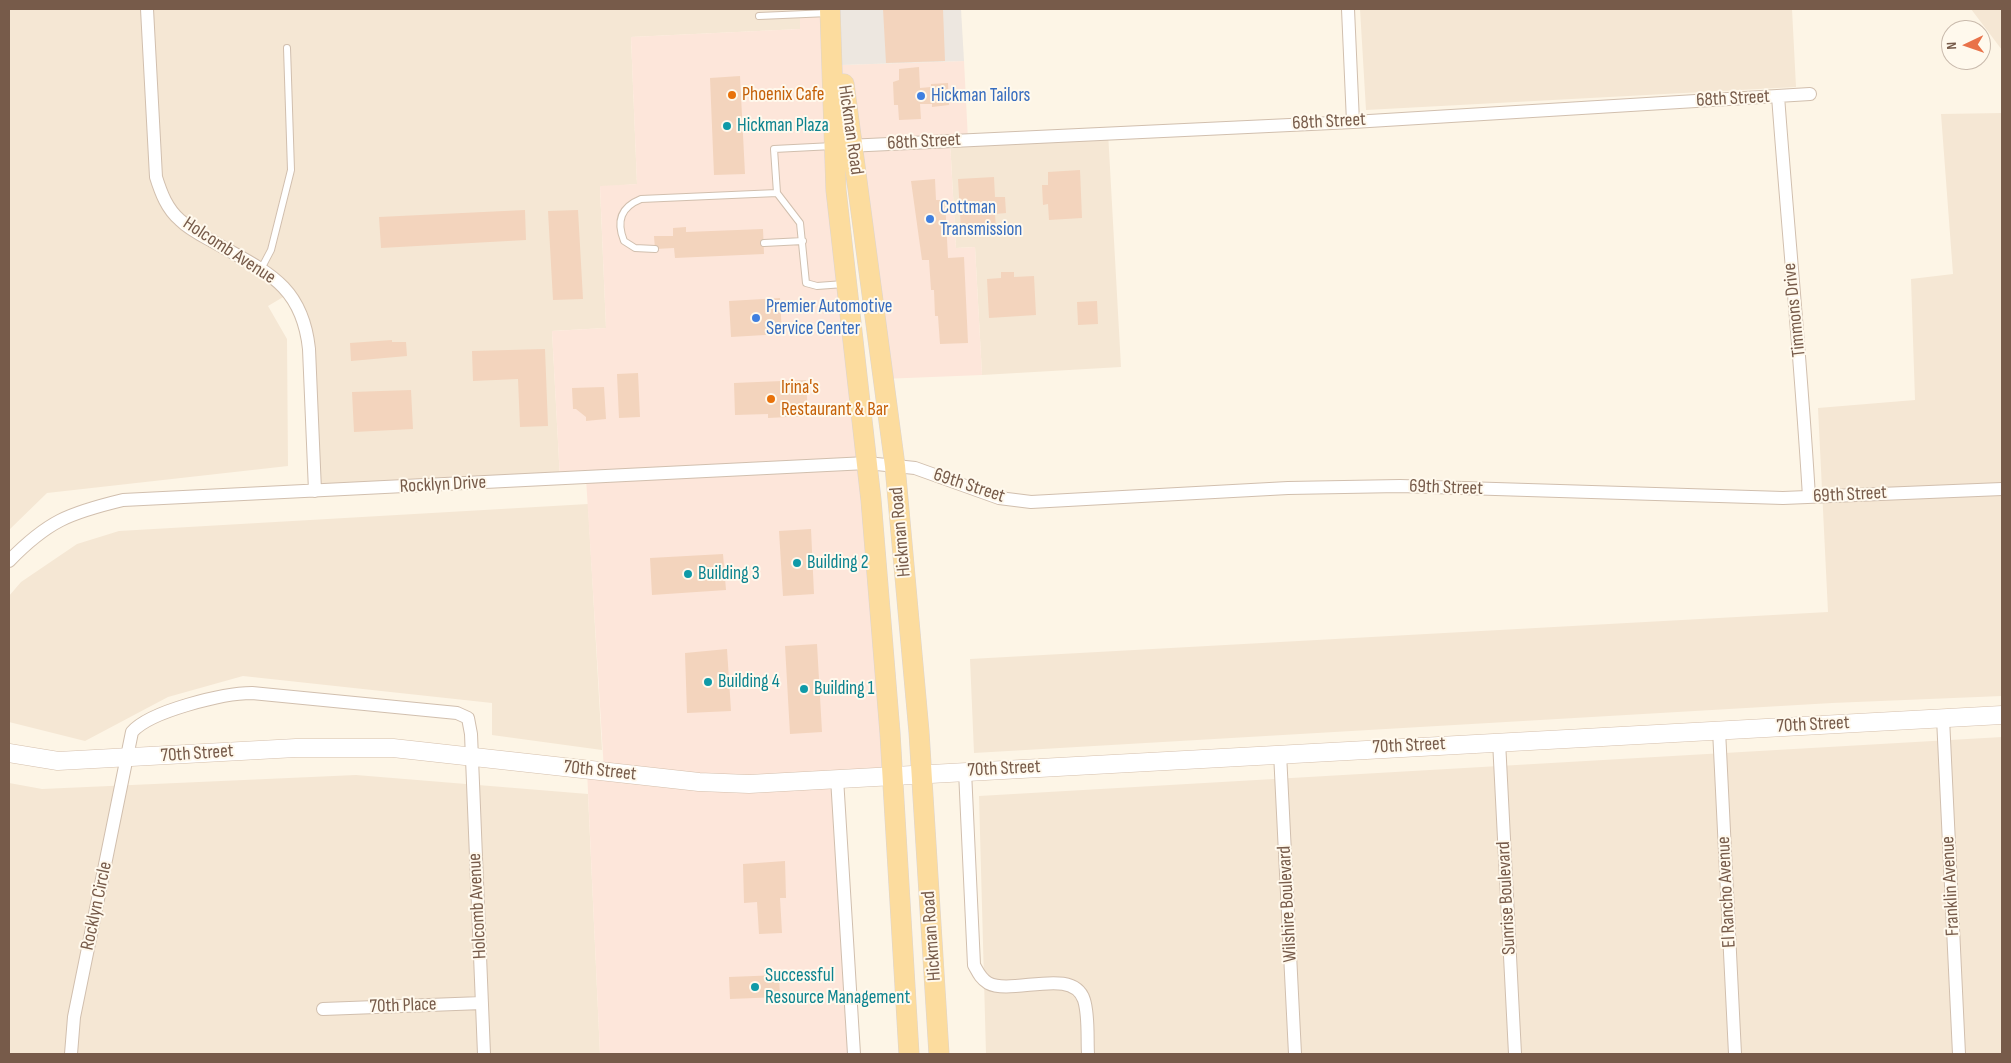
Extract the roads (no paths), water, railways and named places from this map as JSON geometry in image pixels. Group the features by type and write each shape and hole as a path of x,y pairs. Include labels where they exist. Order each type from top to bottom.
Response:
{"main road":[{"name":"Hickman Road","path":"830,11 843,146 895,466 921,774 939,1054"},
{"name":"Hickman Road","path":"843,146 836,190 867,462 892,775 909,1054"}],"street":[{"name":"Holcomb Avenue","path":"147,9 156,177 164,200 179,220 260,269 290,293 300,309 306,327 315,492"},
{"path":"1348,9 1353,122"},
{"path":"1778,96 1810,94"},
{"name":"68th Street","path":"843,146 1353,122 1778,96 1780,123"},
{"name":"Timmons Drive","path":"1780,123 1810,497"},
{"name":"Rocklyn Drive","path":"9,561 30,539 45,528 79,511 123,500 315,492 867,462 895,466"},
{"name":"69th Street","path":"895,466 914,468 999,498 1031,502 1288,488 1400,486 1773,498 2002,489"},
{"name":"Holcomb Avenue","path":"127,758 132,732 143,721 212,698 241,693 457,713 468,718 471,734 484,1054"},
{"name":"70th Street","path":"9,753 58,761 296,748 393,748 699,782 749,784 1280,753 2002,715"},
{"name":"Franklin Avenue","path":"1943,718 1959,1054"},
{"name":"El Rancho Avenue","path":"1719,730 1735,1054"},
{"name":"Sunrise Boulevard","path":"1499,741 1515,1054"},
{"name":"Wilshire Boulevard","path":"1280,753 1295,1054"},
{"name":"Rocklyn Circle","path":"71,1054 74,1017 127,758"},
{"path":"965,771 974,965 980,977 990,984 1003,986 1063,983 1073,986 1084,999 1088,1054"},
{"path":"837,778 854,1054"},
{"name":"70th Place","path":"324,1009 482,1003"}],"lane":[{"path":"759,16 830,11"},
{"path":"260,269 272,250 291,170 287,48"},
{"path":"843,146 774,149 778,194 800,223 806,284 817,286 846,283"},
{"path":"654,249 635,248 624,241 620,220 622,213 631,203 641,199 778,194"},
{"path":"764,243 803,241"}],"place":[{"name":"Phoenix Cafe","path":"732,95"},
{"name":"Hickman Tailors","path":"921,96"},
{"name":"Hickman Plaza","path":"727,126"},
{"name":"Cottman Transmission","path":"930,219"},
{"name":"Premier Automotive Service Center","path":"756,318"},
{"name":"Irina's Restaurant & Bar","path":"771,399"},
{"name":"Building 2","path":"797,563"},
{"name":"Building 3","path":"688,574"},
{"name":"Building 4","path":"708,682"},
{"name":"Building 1","path":"804,689"},
{"name":"Successful Resource Management","path":"755,987"}]}
